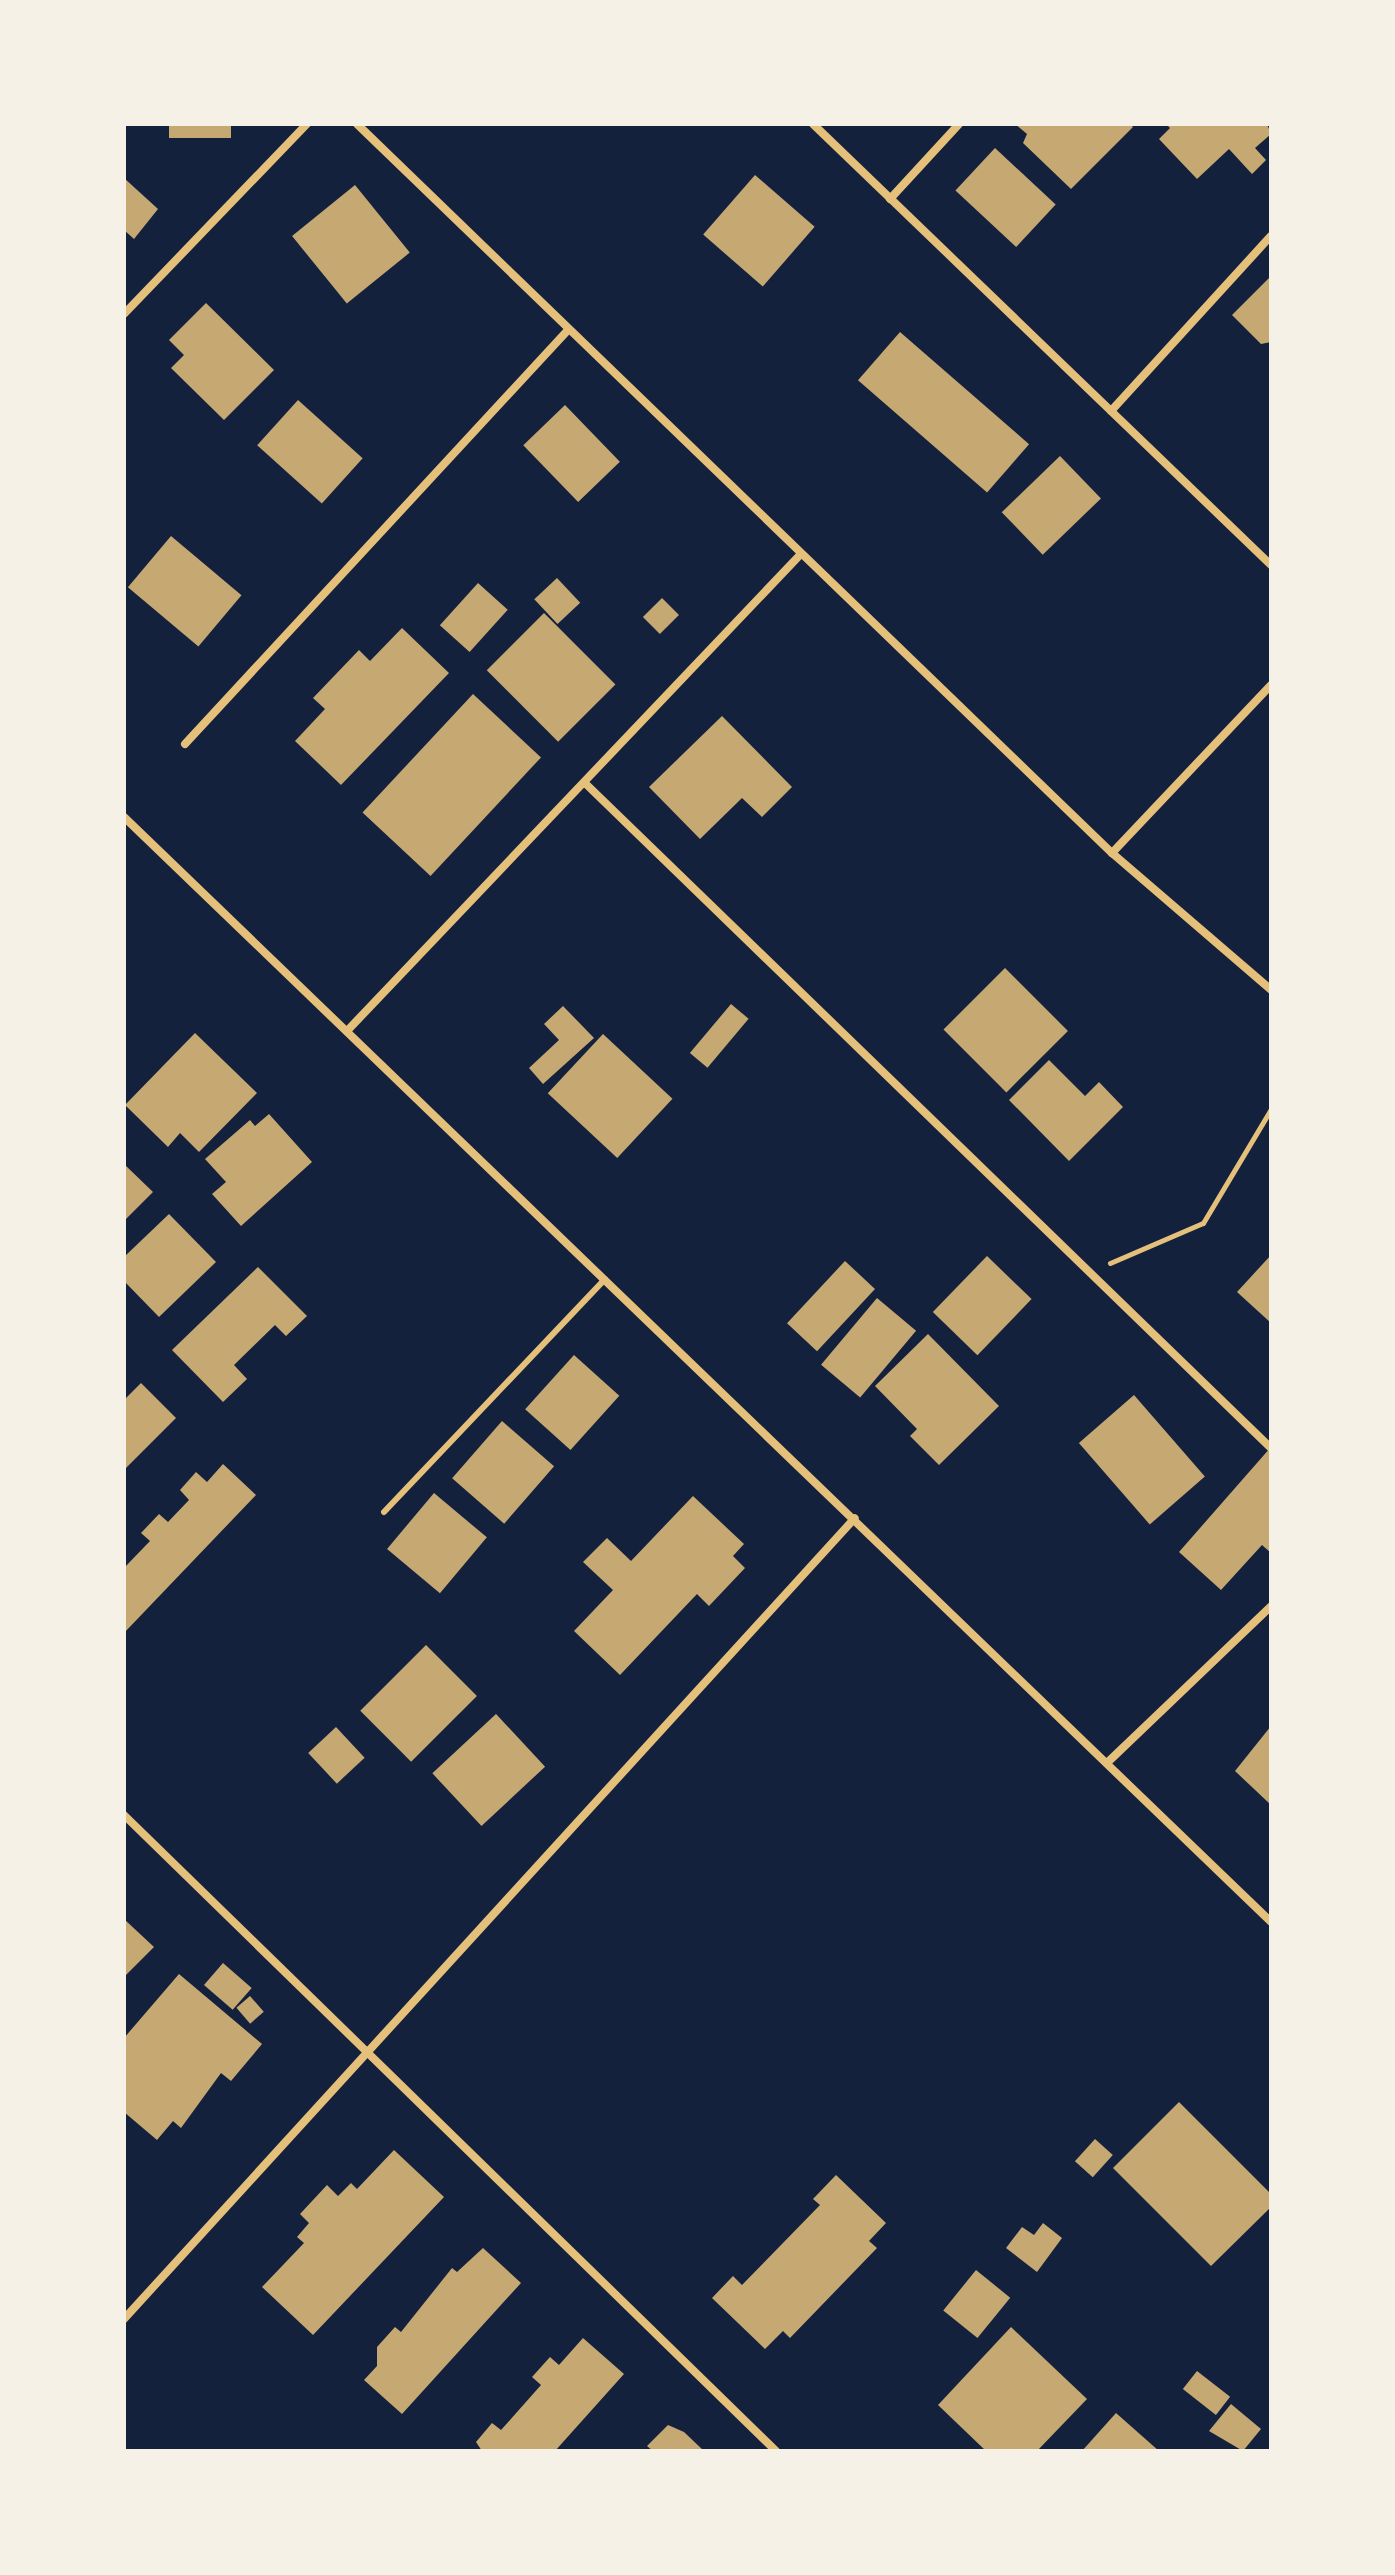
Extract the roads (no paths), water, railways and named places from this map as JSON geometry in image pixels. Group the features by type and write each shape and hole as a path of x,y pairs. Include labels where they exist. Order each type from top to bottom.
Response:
{"street":[{"path":"124,314 307,124"},
{"path":"357,124 567,331 1112,853 1271,990"},
{"path":"813,124 1271,565"},
{"path":"890,199 959,124"},
{"path":"1111,411 1271,236"},
{"path":"185,744 567,331"},
{"path":"347,1031 587,785 800,555"},
{"path":"1112,853 1271,685"},
{"path":"587,785 1271,1448"},
{"path":"124,817 1271,1922"},
{"path":"124,2319 367,2049 855,1518"},
{"path":"1108,1762 1271,1606"},
{"path":"124,1815 776,2451"}],"lane":[{"path":"384,1512 605,1279"}]}
